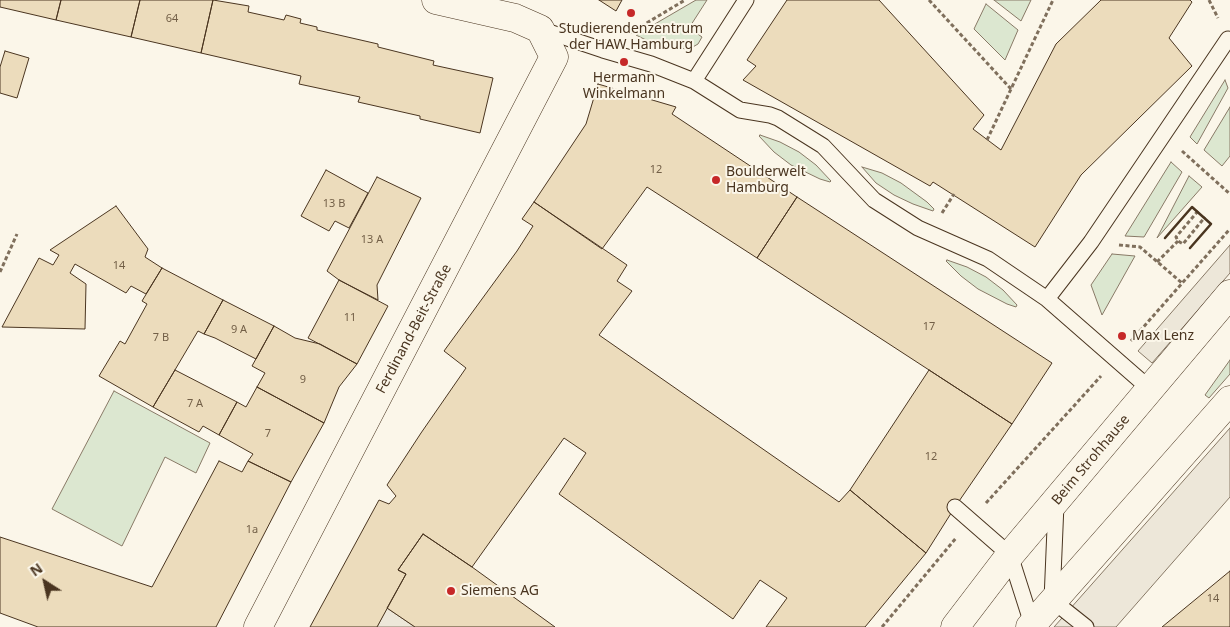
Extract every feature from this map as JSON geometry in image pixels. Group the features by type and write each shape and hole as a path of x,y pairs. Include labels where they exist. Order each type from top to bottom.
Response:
{"street":[{"path":"436,0 515,18 540,29"},
{"name":"Ferdinand-Beit-Straße","path":"258,627 554,57 540,29"},
{"name":"Beim Strohhause","path":"955,627 1010,555 1230,294"},
{"path":"1031,625 1230,400"}],"lane":[{"path":"694,81 746,0"},
{"path":"540,29 617,55 651,64 694,81 740,110 770,115 793,127 823,146 874,200 918,228 988,259 1047,299 1150,389"},
{"path":"1047,299 1091,242 1228,39 1230,40"},
{"path":"1056,502 1052,600 1086,627"},
{"path":"955,507 1010,555 1031,625"}],"path":[{"path":"626,35 685,0"},
{"path":"929,0 1011,89"},
{"path":"987,140 1052,0"},
{"path":"1163,135 1230,194"},
{"path":"1198,211 1176,237 1178,241 1183,244 1205,217"},
{"path":"882,627 970,521 1230,229"},
{"path":"0,272 17,234"},
{"path":"1157,262 1178,241"},
{"path":"1091,242 1140,247 1182,283"}],"green space":[{"path":"696,0 707,0 689,28 702,37 698,44 686,49 652,43 636,35"},
{"path":"994,0 1031,0 1021,21"},
{"path":"986,4 1018,30 1005,60 974,29"},
{"path":"1225,80 1228,88 1197,144 1190,137"},
{"path":"1230,107 1230,156 1222,166 1204,150"},
{"path":"760,135 780,142 799,152 816,165 831,181 820,179 791,165 774,152"},
{"path":"1171,162 1182,172 1144,237 1125,236"},
{"path":"862,167 882,173 901,183 927,202 934,209 933,211 894,195 876,183"},
{"path":"1189,176 1202,187 1157,238"},
{"path":"1112,254 1135,256 1102,315 1091,285"},
{"path":"947,260 967,267 986,277 1003,290 1017,305 1016,307 978,289 961,276"},
{"path":"1230,360 1230,374 1209,398 1205,395"},
{"path":"114,391 210,443 196,473 165,457 122,546 52,509"}],"shaded area":[{"path":"1230,245 1230,273 1152,363 1138,351"},
{"path":"1230,428 1230,497 1116,627 1054,627"},
{"path":"387,608 415,627 377,627"}],"building":[{"path":"0,0 61,0 56,20 0,7"},
{"path":"61,0 140,0 131,37 56,20"},
{"path":"140,0 213,0 201,53 131,37"},
{"path":"213,0 249,6 248,12 284,20 286,15 301,19 300,23 317,27 317,30 378,44 378,47 434,61 433,65 493,78 480,133 420,119 420,116 358,102 360,97 299,84 301,76 201,53"},
{"path":"599,0 622,0 616,11"},
{"path":"787,0 879,0 984,115 973,129 1001,150 1056,44 1101,0 1190,0 1192,2 1169,38 1192,66 1081,175 1035,247 933,182 930,186 743,80 756,66 747,60"},
{"path":"5,51 29,58 17,98 0,93 0,67"},
{"path":"598,84 676,107 672,114 797,197 757,258 647,187 602,249 534,202 586,124"},
{"path":"326,170 368,193 349,228 335,221 329,231 301,216"},
{"path":"377,177 421,198 377,285 378,300 339,280 327,271"},
{"path":"797,197 1052,363 1012,424 757,258"},
{"path":"534,202 627,265 617,281 632,291 599,335 839,502 850,490 926,553 865,627 766,627 787,598 760,580 733,619 559,494 586,453 564,438 472,567 423,534 398,570 406,574 377,627 310,627 379,500 389,504 396,496 387,485 466,368 444,351 533,226 522,219"},
{"path":"116,206 148,249 145,257 162,268 146,294 131,286 126,293 75,264 70,273 86,284 85,329 2,327 39,258 53,265 59,255 50,250"},
{"path":"162,268 223,300 204,334 198,331 153,407 99,376 120,341 125,344 147,304 142,301"},
{"path":"339,280 388,306 357,364 308,338"},
{"path":"223,300 274,326 256,359 204,334"},
{"path":"274,326 295,338 320,344 357,364 339,387 324,423 257,387 265,373 252,366"},
{"path":"175,370 237,402 219,435 203,426 199,432 153,407"},
{"path":"929,370 1012,424 926,553 850,490"},
{"path":"257,387 324,423 291,482 248,461 253,454 219,435 237,402 246,407"},
{"path":"219,461 242,472 248,461 291,482 216,627 38,627 0,613 0,537 152,587"},
{"name":"Siemens AG","path":"423,534 555,627 415,627 387,608 406,574 398,570"},
{"path":"1230,571 1230,627 1162,627"}],"wall":[{"path":"1165,238 1192,207 1211,224 1190,248"}],"place":[{"name":"Studierendenzentrum der HAW Hamburg","path":"631,13"},
{"name":"Hermann Winkelmann","path":"624,62"},
{"name":"Boulderwelt Hamburg","path":"716,180"},
{"name":"Max Lenz","path":"1122,336"},
{"name":"Siemens AG","path":"451,591"}]}
